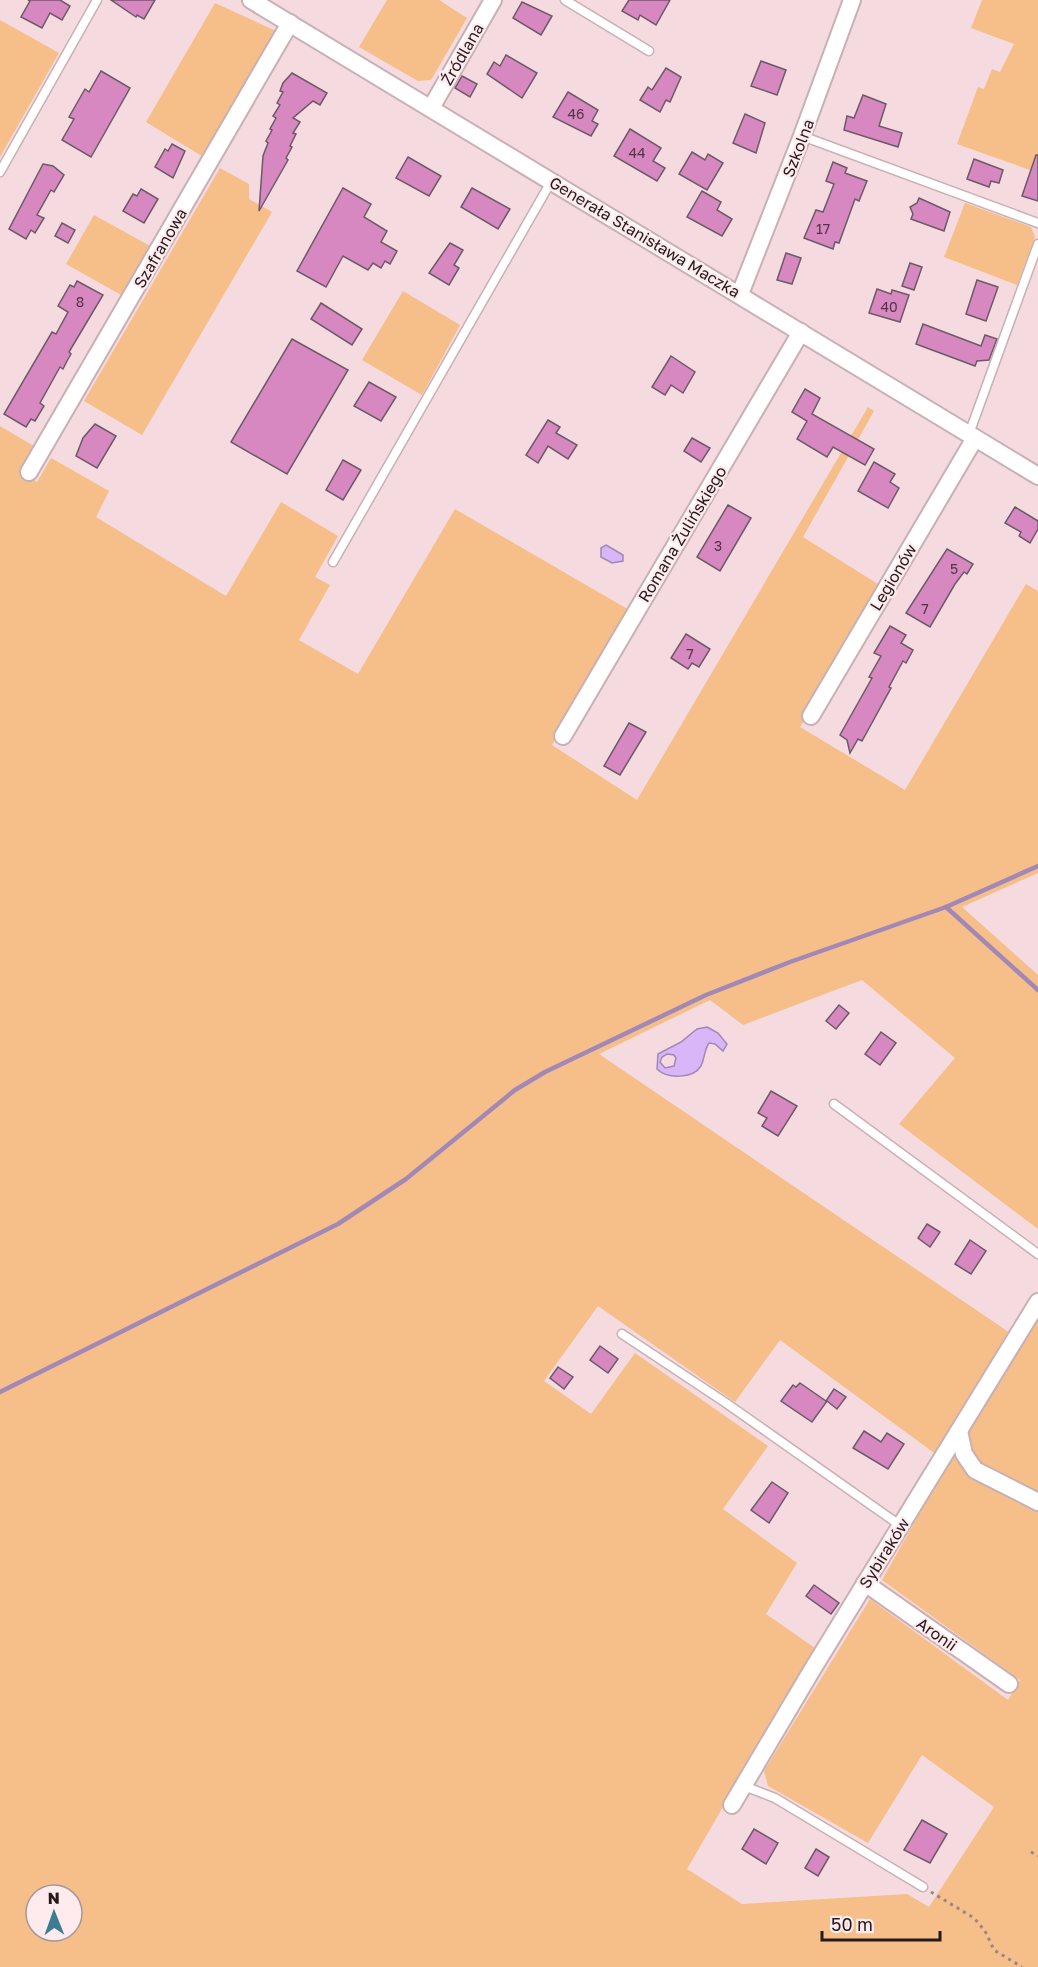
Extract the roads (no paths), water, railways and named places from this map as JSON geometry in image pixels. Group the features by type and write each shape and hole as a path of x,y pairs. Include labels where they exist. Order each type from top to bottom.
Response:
{"street":[{"name":"Generała Stanisława Maczka","path":"251,0 553,180 1038,476"},
{"name":"Źródlana","path":"431,108 493,0"},
{"name":"Szkolna","path":"740,294 852,0"},
{"name":"Szafranowa","path":"29,472 290,23"},
{"name":"Romana Żulińskiego","path":"562,736 801,333"},
{"name":"Legionów","path":"811,716 972,436"},
{"name":"Sybiraków","path":"732,1805 1038,1302"},
{"path":"959,1431 964,1455 975,1470 1038,1502"},
{"name":"Aronii","path":"865,1583 1009,1684"}],"lane":[{"path":"0,172 97,0"},
{"path":"565,0 649,51"},
{"path":"802,136 1038,223"},
{"path":"333,562 553,180"},
{"path":"972,436 1038,244"},
{"path":"834,1104 1038,1254"},
{"path":"622,1334 726,1403 901,1526"},
{"path":"744,1786 775,1798 923,1887"}],"waterway":[{"path":"0,1392 338,1224 406,1179 515,1090 545,1072 706,995 790,962 946,907 1038,866"},
{"path":"946,907 1038,990"}]}
